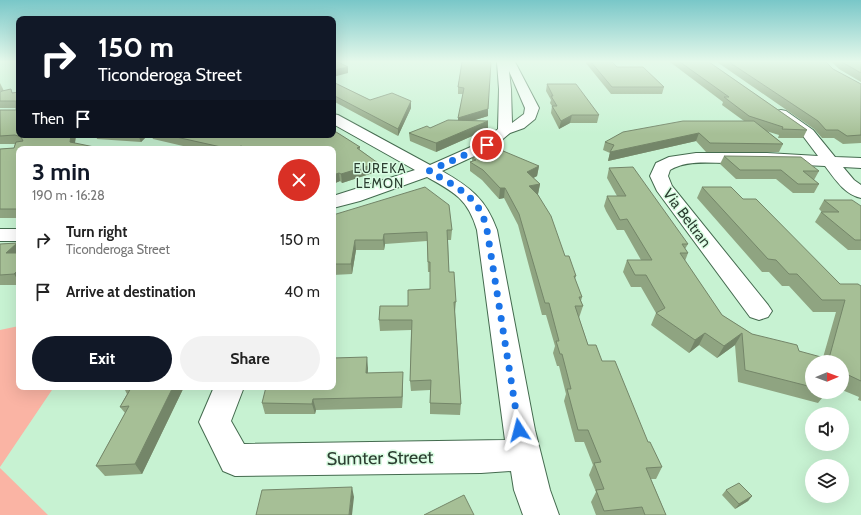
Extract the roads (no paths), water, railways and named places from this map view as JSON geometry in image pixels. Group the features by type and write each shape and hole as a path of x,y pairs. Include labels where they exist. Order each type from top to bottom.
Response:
{"street":[{"path":"505,86 505,130"},
{"path":"336,201 353,197 429,171 487,145 505,130 518,126 530,116 532,108 521,86"},
{"path":"770,107 808,133 848,184 861,193"},
{"path":"336,120 456,186 471,198 482,212 487,230 524,454 532,490 541,515"},
{"name":"Via Beltran","path":"759,310 663,187 659,176 662,167 675,160 696,158 767,158 861,163"},
{"path":"0,235 16,235"},
{"name":"Sumter Street","path":"227,390 215,422 235,460 482,457 524,454"}],"district":[{"name":"EUREKA LEMON","path":"380,176"}]}
